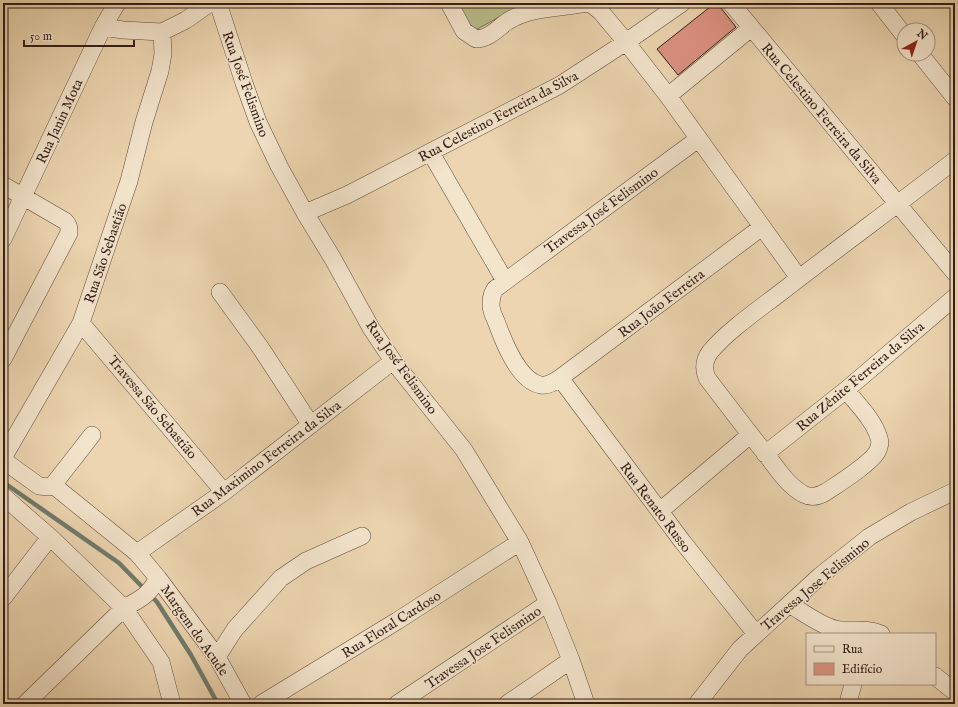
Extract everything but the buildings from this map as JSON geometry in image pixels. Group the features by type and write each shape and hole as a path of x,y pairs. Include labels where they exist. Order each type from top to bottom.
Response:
{"street":[{"name":"Rua Janin Mota","path":"3,240 103,27 117,3"},
{"path":"103,27 123,30 162,32 186,20 210,3"},
{"name":"Rua José Felismino","path":"218,3 258,122 279,166 371,328 393,361 464,450 520,542 548,603 571,660 586,704"},
{"path":"449,3 464,31 476,39 485,38 508,21 526,12 590,3 600,12 626,42 668,96 799,278"},
{"name":"Rua Celestino Ferreira da Silva","path":"305,213 347,195 431,153 560,85 682,3"},
{"name":"Rua Celestino Ferreira da Silva","path":"731,3 955,273"},
{"path":"879,3 896,25"},
{"path":"668,96 751,28"},
{"name":"Rua São Sebastião","path":"3,459 81,323 129,181 144,122 160,71 163,54 162,32"},
{"path":"926,62 955,98"},
{"name":"Travessa José Felismino","path":"560,378 546,385 534,383 529,380 512,357 504,341 491,306 493,293 505,281 698,139"},
{"path":"431,153 505,281"},
{"path":"846,390 870,420 879,438 879,448 870,460 826,492 819,496 812,497 804,494 791,484 765,454 707,378 704,367 710,352 728,335 799,278 899,204 955,160"},
{"path":"3,185 65,221 69,225 69,233 3,359"},
{"name":"Rua João Ferreira","path":"560,378 762,227"},
{"path":"220,292 260,347 311,425"},
{"name":"Rua Zênite Ferreira da Silva","path":"765,454 846,390 955,297"},
{"name":"Travessa São Sebastião","path":"81,323 224,492"},
{"name":"Rua Maximino Ferreira da Silva","path":"137,553 224,492 393,361"},
{"name":"Rua Renato Russo","path":"560,378 704,570 756,634"},
{"path":"46,485 92,435"},
{"path":"660,511 750,435"},
{"path":"3,459 46,485 137,553"},
{"name":"Travessa Jose Felismino","path":"697,704 740,649 820,576 869,537 911,512 955,491"},
{"path":"3,496 50,537 124,608 161,662 172,704"},
{"path":"217,657 235,629 281,578 306,560 362,536"},
{"path":"3,598 50,537"},
{"name":"Rua Floral Cardoso","path":"261,704 396,621 520,542"},
{"name":"Margem do Acude","path":"137,553 151,588 217,657 243,704"},
{"path":"25,704 124,608 151,588"},
{"name":"Travessa Jose Felismino","path":"397,704 548,603"},
{"path":"789,604 822,624 833,628 841,630 864,630 875,633"},
{"path":"508,704 571,660"},
{"path":"936,677 955,692"},
{"path":"850,704 849,698 853,685"}],"green space":[{"path":"457,3 524,3 474,31"}],"waterway":[{"path":"3,482 119,563 157,602 191,655 218,704"}]}
